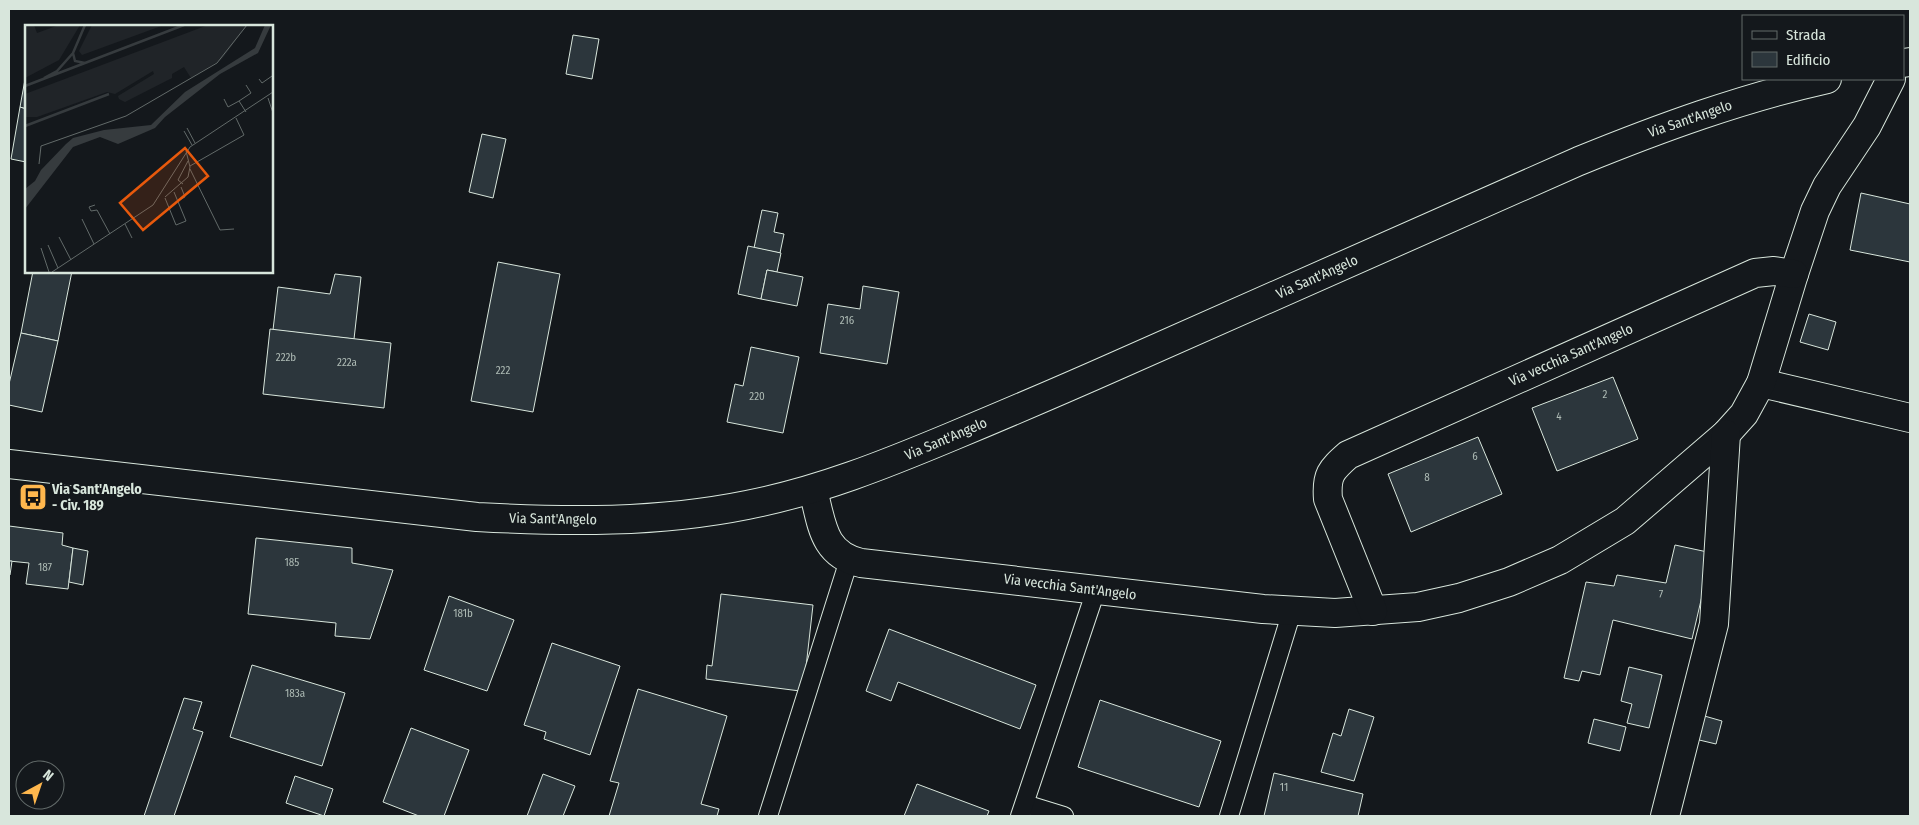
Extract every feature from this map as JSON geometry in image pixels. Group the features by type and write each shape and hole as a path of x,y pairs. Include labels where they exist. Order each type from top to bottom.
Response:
{"street":[{"name":"Via Sant'Angelo","path":"9,464 477,517 604,520 659,517 746,505 813,490 886,465 1012,412 1579,161 1643,135 1729,105 1823,80"},
{"path":"1794,274 1815,212 1827,186 1867,126 1890,80"},
{"name":"Via vecchia Sant'Angelo","path":"849,560 1096,590 1292,611 1336,613 1374,611 1418,607 1459,598 1509,582 1560,560 1625,521 1726,434 1744,414 1761,383 1794,274 1774,271 1754,273 1348,454 1336,466 1327,482 1328,499 1374,611"},
{"path":"1761,383 1910,418"},
{"path":"1665,816 1714,624 1726,434"},
{"path":"813,490 830,546 839,555 849,560"}],"lane":[{"path":"768,816 849,560"},
{"path":"1064,816 1022,810 1096,590"},
{"path":"1230,816 1292,611"}],"building":[{"path":"573,35 599,39 592,79 566,74"},
{"path":"25,80 25,109 20,107"},
{"path":"20,107 25,109 25,162 11,159"},
{"path":"482,134 506,139 493,198 469,192"},
{"path":"1861,193 1910,204 1910,262 1850,250"},
{"path":"762,210 778,213 774,232 784,234 780,253 754,248"},
{"path":"748,246 781,253 777,272 767,270 761,299 738,294"},
{"path":"498,262 560,274 533,412 471,401"},
{"path":"767,270 803,277 797,306 761,299"},
{"path":"33,272 72,272 58,341 21,333"},
{"path":"335,274 361,277 354,339 273,330 278,287 330,294"},
{"path":"863,286 899,292 887,364 820,353 828,304 860,309"},
{"path":"1809,314 1836,322 1828,350 1800,342"},
{"path":"270,329 391,343 384,408 263,394"},
{"path":"21,333 58,341 42,412 9,405 9,384"},
{"path":"751,347 799,357 783,433 727,422 735,384 743,386"},
{"path":"1613,377 1638,439 1557,471 1532,408"},
{"path":"1478,437 1502,494 1411,532 1388,474"},
{"path":"9,526 63,533 62,545 73,548 68,589 26,584 29,563 9,561"},
{"path":"256,538 352,548 352,563 393,570 370,639 335,636 336,623 248,614"},
{"path":"1675,545 1712,553 1692,639 1613,620 1600,675 1582,671 1579,681 1564,678 1586,582 1614,586 1617,575 1666,583"},
{"path":"73,548 88,551 83,585 69,582"},
{"path":"9,561 12,561 10,575 9,574"},
{"path":"721,594 813,605 805,676 800,691 706,679 707,665 712,666"},
{"path":"449,596 514,620 487,691 424,670"},
{"path":"889,629 1036,685 1020,729 898,682 891,701 866,691"},
{"path":"552,643 620,666 590,755 544,739 546,732 524,725"},
{"path":"252,665 345,693 322,766 230,737"},
{"path":"1629,667 1662,675 1649,728 1627,723 1632,704 1621,701"},
{"path":"638,689 727,716 701,804 719,809 717,816 609,816 619,783 610,781"},
{"path":"184,698 202,702 193,729 203,732 174,816 144,816"},
{"path":"1100,700 1221,741 1199,807 1078,767"},
{"path":"1349,709 1374,717 1354,781 1321,772 1333,733 1341,736"},
{"path":"1701,715 1722,721 1716,744 1695,739"},
{"path":"1594,719 1626,727 1620,751 1588,743"},
{"path":"411,728 469,750 444,816 419,816 383,802"},
{"path":"1274,773 1363,794 1358,816 1264,816"},
{"path":"543,774 575,786 563,816 527,816"},
{"path":"295,776 333,789 324,816 286,803"},
{"path":"917,784 989,811 987,816 904,816"}],"place":[{"name":"Via Sant'Angelo - Civ. 189","path":"33,497"}]}
